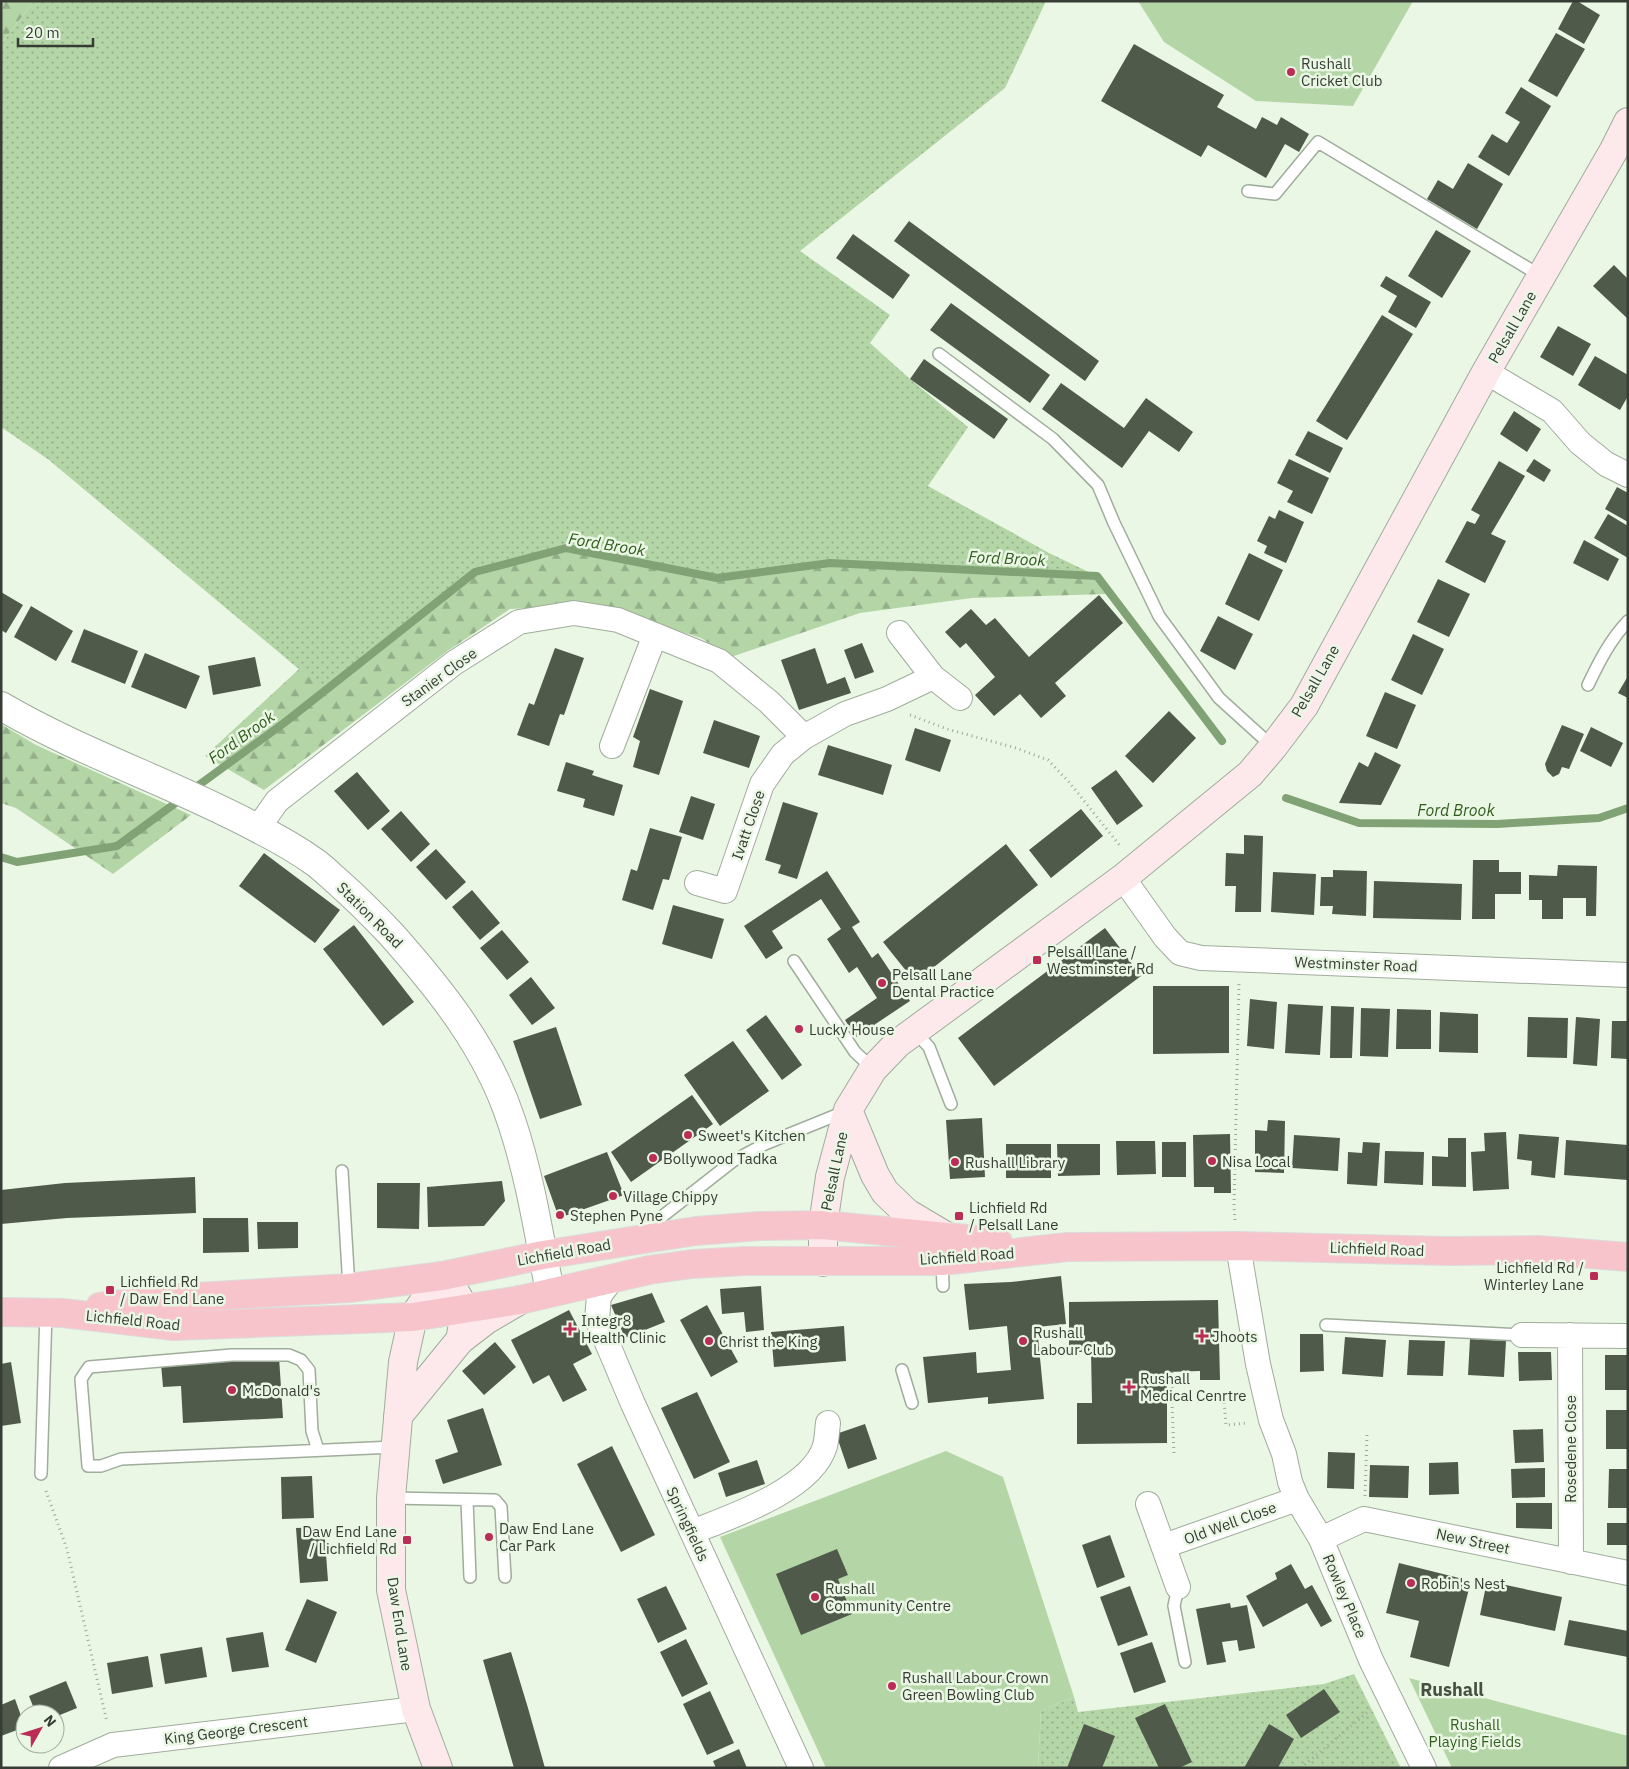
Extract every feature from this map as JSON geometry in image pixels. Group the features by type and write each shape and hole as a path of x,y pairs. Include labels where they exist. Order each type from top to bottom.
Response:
{"highway":[{"name":"Lichfield Road","path":"54,1312 162,1299 349,1288 442,1276 543,1255 696,1231 760,1226 823,1225 944,1262"},
{"name":"Lichfield Road","path":"1,1312 54,1312 174,1326 413,1317 520,1300 649,1270 692,1264 745,1261 944,1262 1067,1247 1238,1246 1448,1251 1538,1250 1628,1256"}],"main road":[{"name":"Pelsall Lane","path":"823,1262 823,1225 830,1177 848,1110 873,1069 914,1031 1123,878 1250,774 1304,706 1486,372 1614,150 1628,122"},
{"name":"Pelsall Lane","path":"848,1110 875,1175 885,1192 907,1213 944,1262"},
{"path":"442,1276 457,1293 463,1309 463,1326 460,1340"},
{"name":"Daw End Lane","path":"438,1768 416,1709 391,1590 391,1498 403,1362 413,1317 442,1276"},
{"path":"398,1416 460,1340 486,1320 520,1300"}],"street":[{"path":"1486,372 1552,411 1580,443 1606,464 1628,475"},
{"name":"Stanier Close","path":"258,828 278,801 285,795 454,663 518,622 574,613 618,620 655,635 719,661 768,702 804,738"},
{"path":"899,633 933,678 960,698"},
{"path":"612,746 655,635"},
{"name":"Ivatt Close","path":"697,884 725,891 762,784 783,754 804,738 845,714 887,699 933,678"},
{"name":"Station Road","path":"1,706 30,723 92,753 172,787 258,828 317,864 367,908 417,963 466,1029 487,1062 511,1120 534,1209 550,1292"},
{"name":"Westminster Road","path":"1123,878 1165,937 1180,954 1201,958 1628,975"},
{"path":"1238,1246 1256,1356 1271,1420 1284,1454 1293,1491"},
{"name":"Springfields","path":"612,1279 599,1296 597,1319 633,1404 802,1768"},
{"path":"1522,1335 1628,1336"},
{"name":"Rosedene Close","path":"1570,1336 1570,1562"},
{"path":"692,1532 752,1508 791,1486 813,1466 824,1447 828,1423"},
{"name":"Rowley Place","path":"1293,1491 1321,1539 1371,1660 1424,1768"},
{"name":"Old Well Close","path":"1164,1546 1293,1491"},
{"name":"Old Well Close","path":"1148,1504 1178,1587"},
{"path":"1321,1539 1364,1519"},
{"name":"New Street","path":"1364,1519 1628,1573"},
{"name":"King George Crescent","path":"61,1768 90,1762 113,1745 416,1709"}],"lane":[{"path":"1248,191 1275,194 1318,142 1541,276"},
{"path":"939,354 1053,439 1098,485 1114,523 1159,616 1219,698 1272,747"},
{"path":"1588,685 1611,641 1628,621"},
{"path":"794,961 854,1052 873,1069"},
{"path":"914,1031 929,1047 951,1104"},
{"name":"Pelsall Lane","path":"632,1241 733,1161 765,1144 848,1110"},
{"path":"342,1171 349,1288"},
{"path":"40,1474 54,1312"},
{"path":"1326,1325 1522,1335"},
{"path":"318,1450 312,1431 309,1370 301,1360 289,1355 232,1355 89,1367 81,1379 88,1466 101,1466 121,1459 394,1447"},
{"path":"902,1370 912,1403"},
{"path":"391,1498 495,1500 501,1507 505,1577"},
{"path":"467,1500 470,1577"},
{"path":"1178,1587 1174,1606 1185,1662"}],"path":[{"path":"887,699 912,716 947,729 1016,748 1048,760 1069,782 1122,847 1123,878"},
{"path":"1238,1246 1234,1206 1239,959"},
{"path":"1172,1372 1174,1455"},
{"path":"1172,1402 1224,1400 1226,1425 1271,1420"},
{"path":"1364,1519 1367,1434"},
{"path":"40,1474 67,1549 113,1745"},
{"path":"1301,1768 1388,1695"}],"green space":[{"path":"1,1 34,1 1,44"},
{"path":"34,1 1046,1 1005,88 800,251 890,315 870,343 968,427 928,486 1049,553 1097,576 830,563 826,560 717,578 566,548 475,572 325,691 49,460 1,427 1,44"},
{"name":"Rushall Cricket Club","path":"1138,1 1413,1 1353,106 1256,101 1164,42"},
{"path":"566,548 717,577 830,563 1097,576 1107,594 972,598 860,613 731,657 701,638 594,605 510,609 446,652 264,790 205,756 299,669 325,690 475,572"},
{"path":"1,724 36,745 191,815 113,874 16,808 1,803"},
{"path":"946,1451 1003,1477 1074,1697 1041,1711 1038,1768 826,1768 720,1537"},
{"path":"1354,1674 1401,1768 1038,1768 1041,1711 1074,1697 1078,1712 1324,1684"},
{"name":"Rushall Playing Fields","path":"1409,1678 1628,1736 1628,1768 1452,1768"}],"building":[{"path":"1573,1 1577,1 1600,15 1584,44 1558,29"},
{"path":"1556,33 1585,49 1557,97 1528,81"},
{"name":"Rushall Cricket Club","path":"1134,44 1224,95 1217,107 1256,129 1262,117 1277,125 1281,117 1309,134 1299,152 1285,144 1266,178 1208,145 1201,157 1101,101"},
{"path":"1521,87 1551,106 1509,176 1478,157 1492,134 1507,143 1520,122 1505,113"},
{"path":"1468,163 1503,184 1477,229 1427,199 1438,180 1453,189"},
{"path":"909,221 1099,361 1085,381 894,241"},
{"path":"1436,230 1471,251 1442,298 1408,276"},
{"path":"853,234 910,275 893,299 836,258"},
{"path":"1614,265 1628,279 1628,319 1593,286"},
{"path":"1386,276 1431,302 1416,328 1388,312 1397,296 1380,286"},
{"path":"951,303 1050,375 1030,403 930,330"},
{"path":"1382,315 1413,334 1347,440 1316,421"},
{"path":"1558,326 1591,344 1573,376 1540,357"},
{"path":"1595,356 1628,375 1628,396 1620,410 1578,385"},
{"path":"924,359 1008,419 994,439 910,379"},
{"path":"1061,383 1124,428 1146,398 1193,432 1179,452 1149,431 1122,468 1042,409"},
{"path":"1514,411 1541,429 1527,452 1500,434"},
{"path":"1308,431 1343,448 1330,473 1295,455"},
{"path":"1289,459 1329,478 1312,514 1287,502 1293,491 1277,483"},
{"path":"1534,459 1551,470 1544,482 1526,471"},
{"path":"1499,461 1525,476 1491,534 1506,541 1485,583 1445,562 1467,521 1475,524 1480,515 1471,510"},
{"path":"1617,487 1628,493 1628,522 1605,509"},
{"path":"1279,510 1304,522 1286,563 1264,553 1267,546 1257,541 1269,516 1275,519"},
{"path":"1608,514 1628,526 1628,558 1594,538"},
{"path":"1584,540 1619,559 1608,581 1573,563"},
{"path":"1249,553 1283,570 1259,621 1225,604"},
{"path":"1438,579 1470,594 1449,637 1417,622"},
{"path":"1,592 23,605 6,633 1,630"},
{"path":"1099,595 1123,623 1055,683 1066,696 1041,718 1020,694 994,716 975,695 995,677 966,643 960,648 945,632 971,609 986,625 995,618 1029,657"},
{"path":"31,606 73,631 56,661 14,637"},
{"path":"1218,616 1253,634 1235,670 1200,651"},
{"path":"84,629 138,651 125,684 71,662"},
{"path":"1413,634 1444,649 1422,695 1391,680"},
{"path":"862,643 874,672 855,679 844,650"},
{"path":"555,648 584,658 564,715 560,714 549,746 517,735 529,703 534,705"},
{"path":"815,648 827,684 845,677 851,693 799,710 781,660"},
{"path":"145,653 200,676 186,709 131,687"},
{"path":"255,657 261,686 213,695 208,666"},
{"path":"1628,676 1628,698 1618,693"},
{"path":"650,689 683,701 659,775 633,767 640,741 633,737"},
{"path":"1385,692 1416,705 1397,749 1366,736"},
{"path":"1169,711 1196,738 1153,783 1125,756"},
{"path":"714,720 760,736 749,768 703,753"},
{"path":"1562,725 1584,734 1569,769 1562,767 1559,774 1553,777 1547,771 1545,764"},
{"path":"1591,727 1623,743 1611,767 1580,751"},
{"path":"915,728 951,740 940,772 905,760"},
{"path":"828,745 892,765 883,795 818,775"},
{"path":"1375,752 1401,765 1381,805 1339,803 1359,762 1368,767"},
{"path":"566,762 594,771 592,775 623,785 614,816 583,807 585,799 557,791"},
{"path":"1116,770 1143,806 1117,825 1091,788"},
{"path":"357,772 390,811 368,830 334,791"},
{"path":"691,796 715,804 703,840 679,832"},
{"path":"783,802 818,813 797,879 778,873 781,865 765,860"},
{"path":"1081,809 1103,836 1051,878 1029,850"},
{"path":"401,811 430,844 411,862 381,829"},
{"path":"650,828 682,837 669,880 663,879 653,910 622,900 631,869 637,871"},
{"path":"1244,835 1263,836 1261,912 1235,912 1236,886 1225,886 1226,853 1244,854"},
{"path":"1006,844 1038,885 915,982 883,942"},
{"path":"436,849 466,882 446,900 416,867"},
{"path":"264,853 340,910 315,943 239,886"},
{"path":"1473,860 1499,860 1499,872 1521,872 1521,894 1495,894 1495,919 1472,919"},
{"path":"1558,865 1597,866 1596,916 1586,916 1586,898 1563,898 1563,919 1542,919 1542,900 1529,900 1529,875 1557,876"},
{"path":"1333,870 1367,871 1366,916 1332,914 1333,906 1320,906 1321,877 1333,877"},
{"path":"827,871 860,922 852,927 872,958 878,953 910,1001 856,1037 845,1020 877,998 857,967 849,973 827,939 841,929 821,899 772,931 783,948 766,959 744,926"},
{"path":"1273,872 1316,874 1314,915 1271,912"},
{"path":"1374,881 1462,884 1461,920 1373,918"},
{"path":"472,890 500,923 480,940 452,907"},
{"path":"673,905 724,919 712,959 662,944"},
{"path":"354,925 414,1002 383,1026 323,949"},
{"path":"1105,928 1141,976 994,1086 958,1038"},
{"path":"502,930 529,962 507,980 480,948"},
{"path":"531,977 555,1008 532,1025 509,995"},
{"path":"1153,986 1229,986 1229,1053 1153,1054"},
{"path":"1250,999 1277,1002 1274,1049 1247,1046"},
{"path":"1288,1004 1323,1006 1320,1055 1285,1053"},
{"path":"1331,1006 1354,1007 1352,1058 1330,1058"},
{"path":"1361,1008 1390,1009 1388,1057 1360,1056"},
{"path":"1397,1009 1431,1010 1431,1049 1396,1049"},
{"path":"1440,1012 1478,1014 1478,1053 1439,1052"},
{"path":"766,1015 802,1065 782,1080 746,1030"},
{"path":"1528,1017 1568,1018 1567,1058 1527,1057"},
{"path":"1576,1017 1600,1019 1597,1066 1573,1064"},
{"path":"1612,1021 1628,1021 1628,1059 1611,1058"},
{"path":"556,1027 582,1105 540,1119 513,1041"},
{"path":"733,1041 769,1091 720,1126 684,1075"},
{"path":"692,1095 713,1124 631,1182 611,1152"},
{"path":"982,1118 985,1177 950,1179 946,1120"},
{"path":"1268,1120 1285,1121 1284,1173 1255,1172 1255,1130 1267,1131"},
{"path":"1506,1132 1509,1189 1473,1191 1471,1152 1485,1151 1484,1133"},
{"name":"Nisa Local","path":"1230,1134 1231,1193 1214,1193 1214,1187 1194,1187 1193,1135"},
{"path":"1519,1134 1559,1137 1555,1178 1531,1175 1532,1161 1517,1159"},
{"path":"1294,1135 1340,1138 1338,1171 1292,1168"},
{"path":"1448,1138 1466,1138 1466,1187 1432,1186 1432,1156 1448,1157"},
{"path":"1566,1140 1628,1145 1628,1180 1564,1175"},
{"path":"1116,1141 1155,1141 1156,1174 1117,1175"},
{"path":"1162,1142 1186,1142 1186,1177 1162,1177"},
{"path":"1363,1142 1380,1143 1377,1186 1347,1184 1348,1152 1362,1153"},
{"path":"1006,1144 1051,1144 1051,1178 1006,1178"},
{"path":"1057,1144 1100,1144 1100,1175 1058,1176"},
{"path":"1385,1151 1424,1152 1423,1185 1384,1183"},
{"path":"607,1152 624,1195 559,1218 544,1176"},
{"path":"195,1177 196,1213 67,1218 1,1224 1,1190 65,1183"},
{"path":"502,1181 505,1201 484,1226 428,1227 427,1187"},
{"path":"377,1183 420,1183 419,1229 377,1228"},
{"path":"203,1218 248,1218 249,1252 203,1253"},
{"path":"257,1222 298,1222 298,1248 258,1249"},
{"name":"Rushall Labour Club","path":"1061,1276 1066,1324 1037,1327 1044,1399 988,1404 988,1397 928,1403 923,1357 976,1352 977,1373 1011,1370 1007,1326 969,1330 964,1284 1011,1282"},
{"path":"761,1286 764,1330 746,1332 744,1312 722,1314 720,1289"},
{"path":"652,1293 665,1322 625,1338 611,1305"},
{"name":"Rushall Medical Cenrtre","path":"1218,1300 1220,1380 1200,1380 1200,1371 1167,1372 1167,1443 1077,1444 1077,1403 1092,1403 1091,1352 1069,1352 1069,1302"},
{"name":"Christ the King","path":"707,1305 738,1362 711,1377 680,1320"},
{"path":"569,1310 592,1354 573,1364 587,1390 563,1402 549,1375 533,1384 511,1340"},
{"path":"844,1326 846,1361 774,1367 771,1332"},
{"path":"1300,1334 1323,1334 1324,1371 1300,1372"},
{"path":"1345,1337 1386,1340 1383,1377 1342,1374"},
{"path":"1470,1339 1506,1341 1504,1377 1468,1375"},
{"path":"1409,1340 1445,1341 1443,1376 1407,1375"},
{"path":"495,1342 516,1367 484,1395 462,1371"},
{"path":"1518,1352 1551,1352 1552,1380 1519,1381"},
{"path":"1605,1355 1628,1355 1628,1390 1605,1390"},
{"name":"McDonald's","path":"279,1357 283,1418 183,1423 181,1386 163,1387 161,1364"},
{"path":"11,1362 21,1423 1,1426 1,1364"},
{"path":"697,1392 730,1462 694,1479 661,1408"},
{"path":"483,1408 502,1465 443,1484 435,1460 458,1452 447,1420"},
{"path":"1606,1410 1628,1410 1628,1449 1606,1449"},
{"path":"865,1424 877,1459 848,1469 836,1434"},
{"path":"1543,1429 1544,1462 1515,1463 1513,1430"},
{"path":"612,1446 655,1535 621,1552 577,1464"},
{"path":"1328,1452 1355,1453 1354,1489 1327,1488"},
{"path":"757,1460 765,1484 726,1497 718,1473"},
{"path":"1458,1462 1459,1494 1429,1495 1429,1463"},
{"path":"1370,1465 1409,1466 1408,1498 1369,1497"},
{"path":"1545,1468 1545,1497 1512,1498 1511,1469"},
{"path":"1609,1469 1628,1469 1628,1508 1608,1508"},
{"path":"312,1476 314,1518 282,1519 281,1477"},
{"path":"1516,1503 1552,1503 1552,1529 1516,1528"},
{"path":"1607,1523 1628,1523 1628,1545 1607,1545"},
{"path":"324,1527 328,1581 300,1583 296,1528"},
{"path":"1110,1535 1125,1577 1097,1588 1082,1545"},
{"name":"Rushall Community Centre","path":"837,1549 848,1575 838,1579 852,1614 801,1635 776,1574"},
{"path":"1399,1563 1471,1581 1449,1667 1410,1657 1419,1621 1386,1613"},
{"path":"1291,1564 1305,1589 1312,1585 1332,1621 1321,1627 1307,1603 1263,1627 1246,1596 1277,1579 1275,1573"},
{"path":"1487,1581 1562,1597 1555,1631 1480,1615"},
{"path":"666,1586 687,1629 658,1643 637,1599"},
{"path":"1130,1586 1148,1635 1118,1646 1100,1597"},
{"path":"307,1599 337,1612 316,1663 285,1650"},
{"path":"1230,1603 1231,1608 1247,1605 1255,1648 1239,1651 1237,1640 1222,1642 1226,1662 1207,1665 1196,1609"},
{"path":"1569,1620 1628,1631 1628,1657 1564,1645"},
{"path":"263,1632 269,1667 232,1672 226,1638"},
{"path":"686,1639 708,1684 682,1697 660,1652"},
{"path":"1152,1642 1166,1682 1134,1693 1120,1653"},
{"path":"202,1647 207,1677 165,1684 160,1654"},
{"path":"511,1652 545,1768 514,1768 483,1660"},
{"path":"148,1656 153,1687 112,1694 107,1663"},
{"path":"66,1681 77,1708 65,1713 65,1704 32,1704 29,1696"},
{"path":"1324,1689 1340,1712 1301,1738 1286,1715"},
{"path":"710,1691 734,1743 707,1755 683,1704"},
{"path":"15,1699 17,1704 15,1704 15,1731 1,1736 1,1705"},
{"path":"1165,1704 1192,1762 1179,1768 1159,1768 1135,1718"},
{"path":"1084,1724 1115,1736 1102,1768 1067,1768"},
{"path":"1269,1724 1294,1739 1278,1768 1244,1768"},
{"path":"739,1749 747,1768 716,1768 713,1761"}],"waterway":[{"name":"Ford Brook","path":"192,790 284,723 475,572 566,548 717,578 830,563 1097,576 1222,741"},
{"name":"Ford Brook","path":"1286,798 1359,823 1497,824 1599,818 1628,808"},
{"name":"Ford Brook","path":"1,857 17,862 117,846 181,799"}],"place":[{"name":"Rushall Cricket Club","path":"1291,72"},
{"name":"Pelsall Lane / Westminster Rd","path":"1037,960"},
{"name":"Pelsall Lane Dental Practice","path":"882,983"},
{"name":"Lucky House","path":"799,1029"},
{"name":"Sweet's Kitchen","path":"688,1135"},
{"name":"Bollywood Tadka","path":"653,1158"},
{"name":"Nisa Local","path":"1212,1161"},
{"name":"Rushall Library","path":"955,1162"},
{"name":"Village Chippy","path":"613,1196"},
{"name":"Stephen Pyne","path":"560,1215"},
{"name":"Lichfield Rd / Pelsall Lane","path":"959,1216"},
{"name":"Lichfield Rd / Winterley Lane","path":"1594,1276"},
{"name":"Lichfield Rd / Daw End Lane","path":"110,1290"},
{"name":"Integr8 Health Clinic","path":"570,1329"},
{"name":"Jhoots","path":"1202,1336"},
{"name":"Christ the King","path":"709,1341"},
{"name":"Rushall Labour Club","path":"1023,1341"},
{"name":"Rushall Medical Cenrtre","path":"1129,1387"},
{"name":"McDonald's","path":"232,1390"},
{"name":"Daw End Lane Car Park","path":"489,1537"},
{"name":"Daw End Lane / Lichfield Rd","path":"407,1540"},
{"name":"Robin's Nest","path":"1411,1583"},
{"name":"Rushall Community Centre","path":"815,1597"},
{"name":"Rushall Labour Crown Green Bowling Club","path":"892,1686"}],"district":[{"name":"Rushall","path":"1452,1689"}]}
